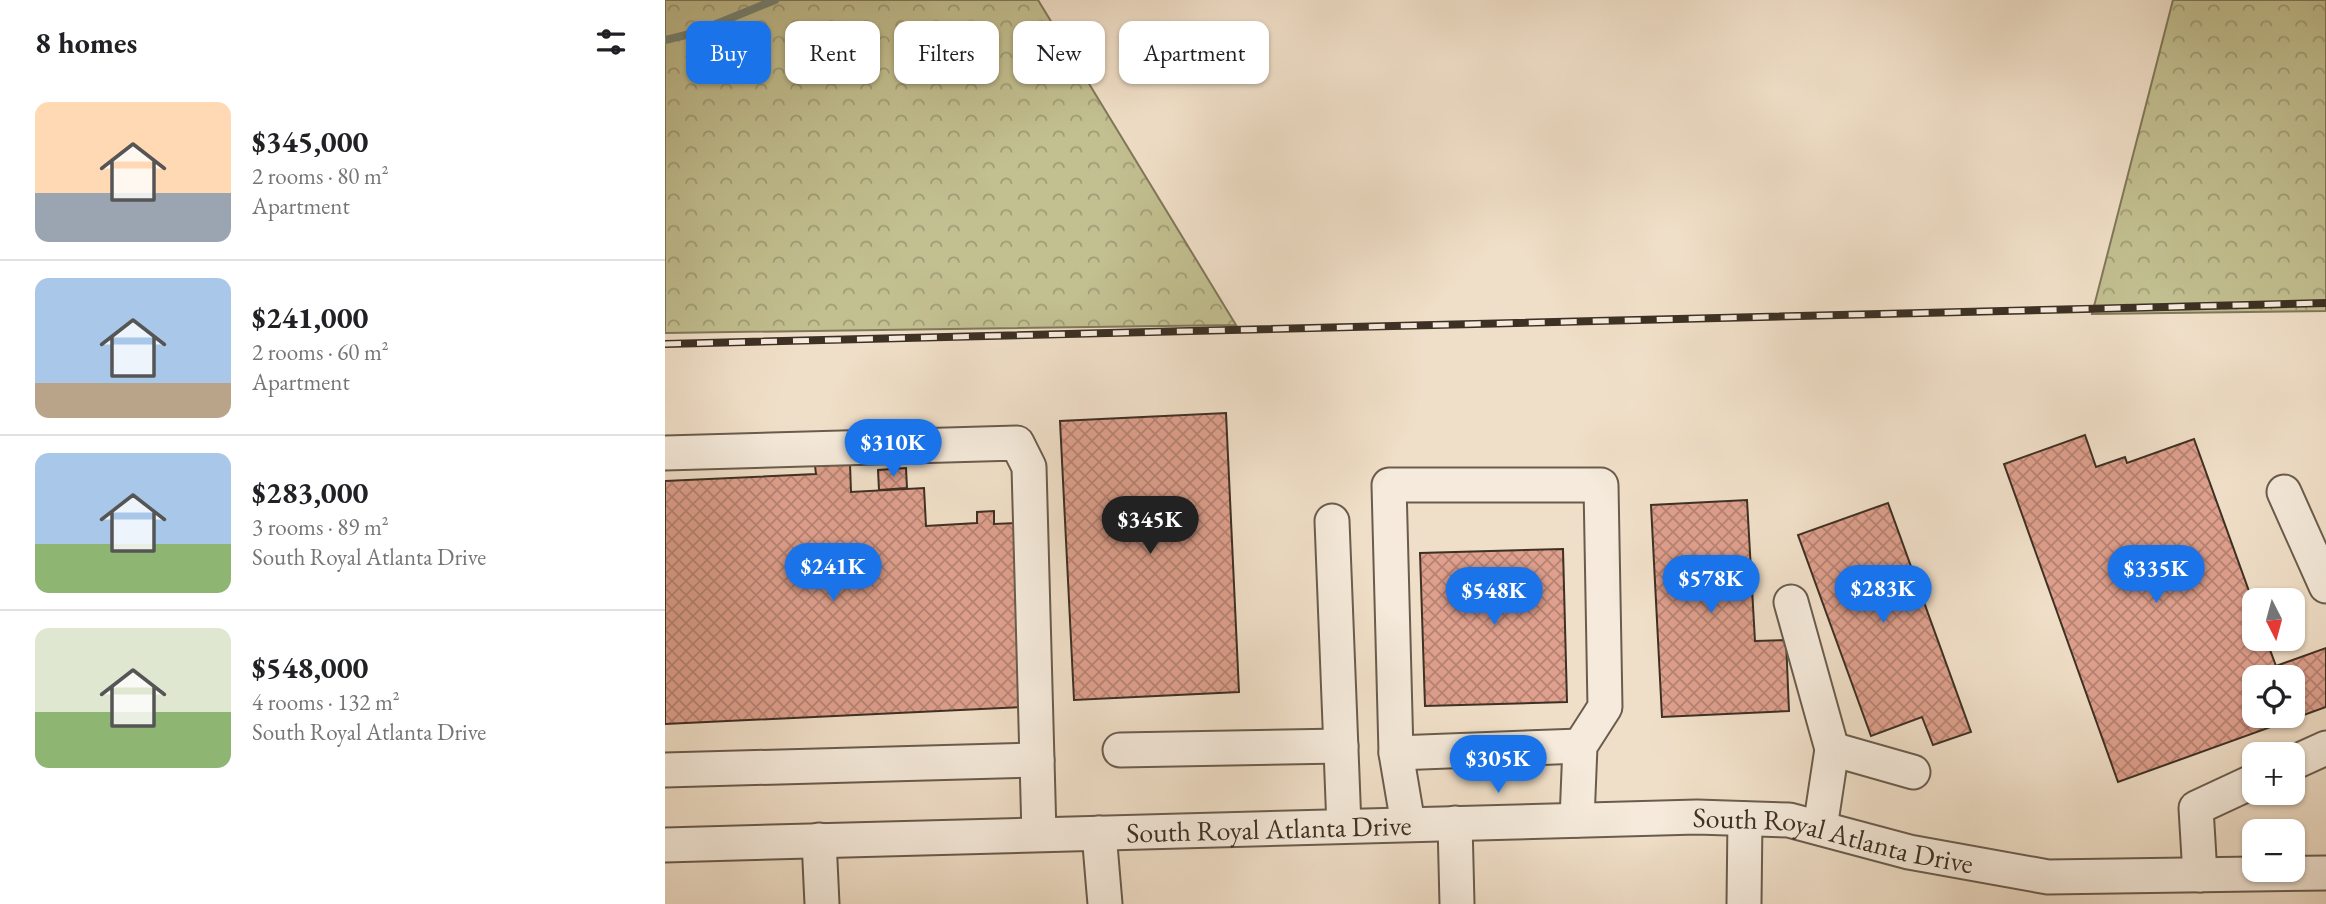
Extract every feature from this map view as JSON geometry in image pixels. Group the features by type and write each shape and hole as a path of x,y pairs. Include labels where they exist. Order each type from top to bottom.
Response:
{"street":[{"path":"665,453 1017,443 1029,467 1039,834"},
{"path":"1408,824 1396,753 1389,485 1601,485 1605,707 1580,746 1577,820"},
{"path":"2284,492 2326,586"},
{"path":"1332,522 1344,826"},
{"path":"1791,602 1832,749 1820,828"},
{"path":"1120,750 1341,746"},
{"path":"1396,753 1580,746"},
{"path":"2305,758 2326,748"},
{"path":"1832,749 1913,772"},
{"path":"665,770 1037,760"},
{"path":"2200,875 2196,808 2242,787"},
{"path":"1744,904 1745,819"},
{"name":"South Royal Atlanta Drive","path":"665,845 1408,824 1745,819 1789,820 1909,852 2048,877 2326,873"},
{"path":"1455,823 1457,904"},
{"path":"1099,833 1105,904"},
{"path":"819,840 822,904"}],"green space":[{"path":"665,0 1038,0 1051,21 1013,21 1013,84 1089,84 1236,325 665,333"},
{"path":"2173,0 2326,0 2326,311 2092,314"}],"building":[{"path":"1226,413 1239,692 1074,700 1060,421"},
{"path":"2085,435 2096,467 2125,457 2127,463 2194,439 2248,588 2242,588 2242,651 2270,651 2276,665 2242,665 2242,728 2268,728 2118,782 2004,464"},
{"path":"850,464 851,492 924,488 926,526 977,523 977,512 994,511 994,524 1016,523 1025,707 665,724 665,481 816,474 815,466"},
{"path":"906,468 907,488 879,490 878,470"},
{"path":"1747,500 1755,641 1786,640 1789,711 1662,717 1651,505"},
{"path":"1888,503 1971,732 1933,745 1922,717 1871,736 1798,535"},
{"path":"1563,549 1567,702 1425,706 1420,553"},
{"path":"2326,648 2326,707 2305,715 2305,665 2279,665"}],"waterway":[{"path":"665,40 694,33 775,0"}],"railway":[{"path":"665,344 2326,303"}]}
